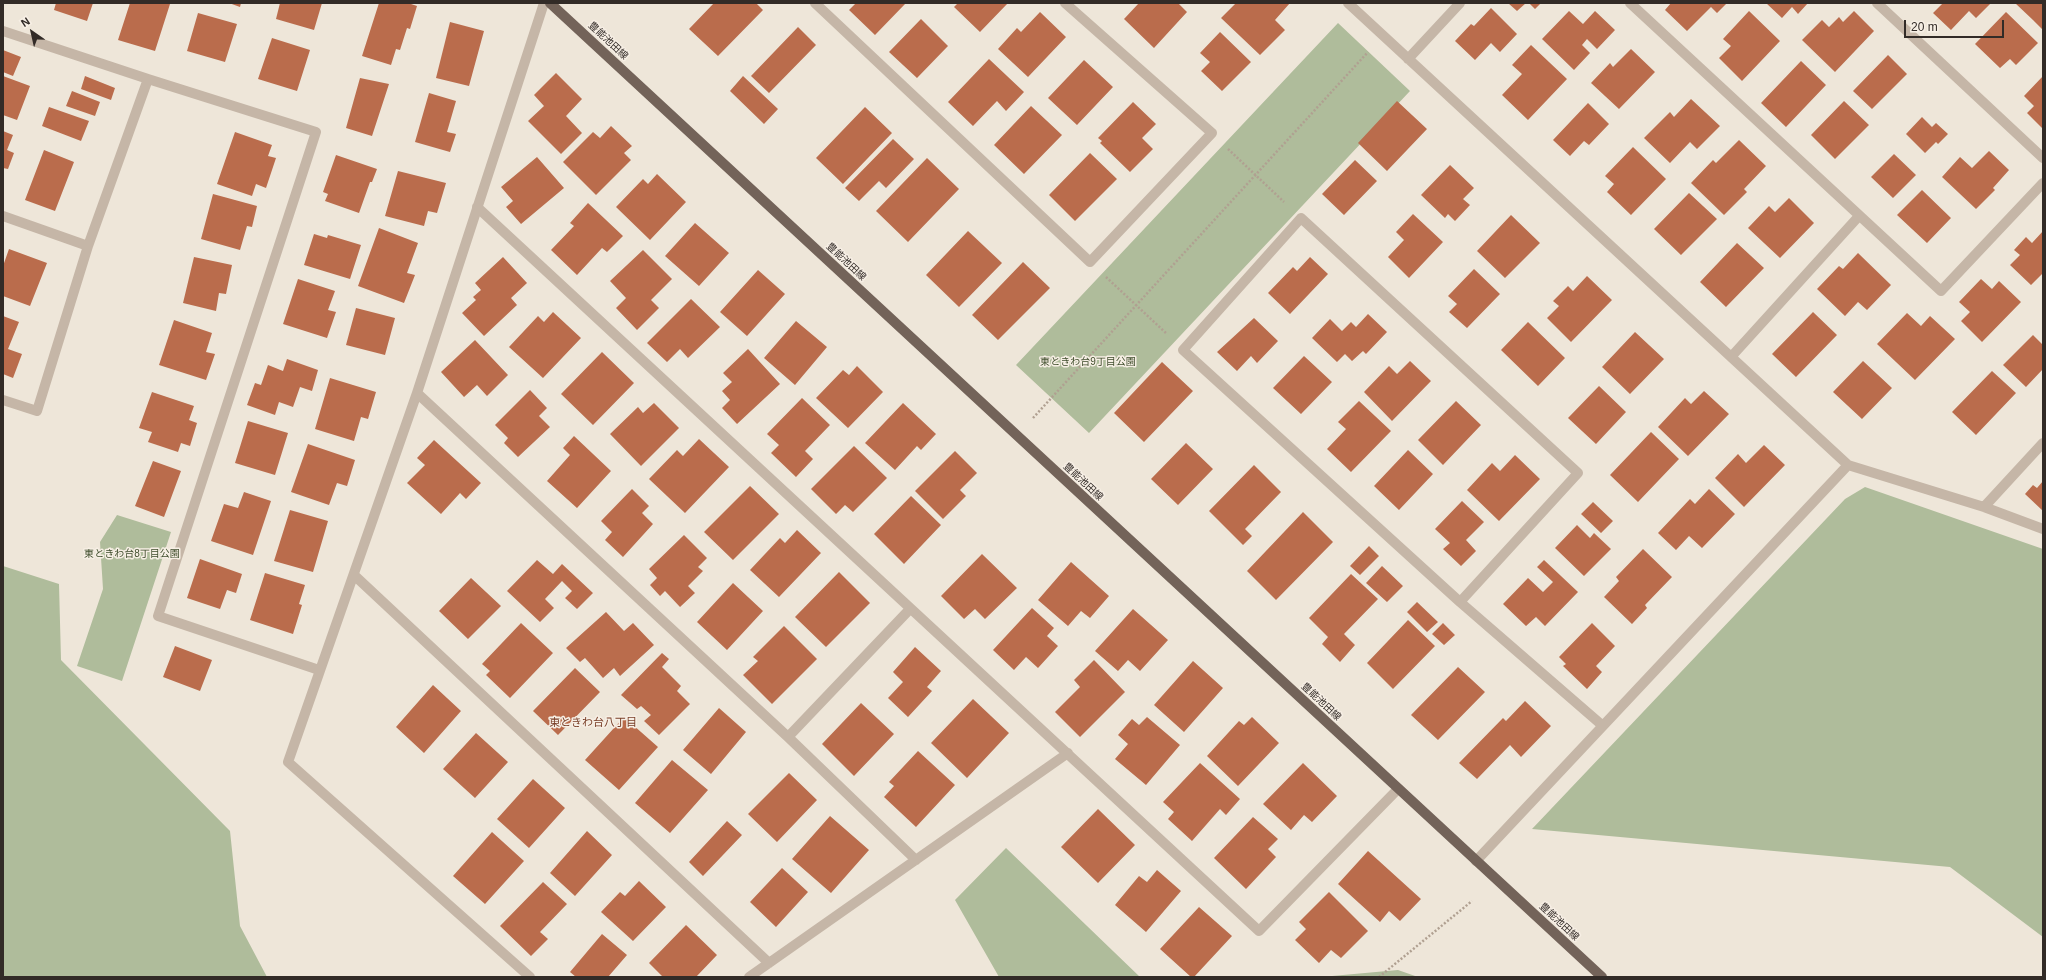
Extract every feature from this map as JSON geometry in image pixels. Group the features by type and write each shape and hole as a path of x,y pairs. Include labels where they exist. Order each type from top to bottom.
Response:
{"main road":[{"name":"豊能池田線","path":"550,3 1602,977"}],"street":[{"path":"530,977 288,762 417,393 544,3"},
{"path":"820,5 1090,262 1212,133 1065,3"},
{"path":"1348,3 1848,465 1984,506 2043,529"},
{"path":"1408,59 1460,3"},
{"path":"1630,3 1941,291 2043,183"},
{"path":"1877,3 2043,158"},
{"path":"3,31 316,132 158,616 319,670"},
{"path":"3,400 37,411 88,246 148,79"},
{"path":"477,207 1259,931 1398,788"},
{"path":"3,216 88,246"},
{"path":"1731,357 1859,216"},
{"path":"1460,602 1578,473 1301,218 1183,350 1460,602 1602,726"},
{"path":"417,393 788,737 916,860"},
{"path":"1984,506 2043,443"},
{"path":"1476,861 1848,465"},
{"path":"354,575 769,963"},
{"path":"788,737 910,608"},
{"path":"749,977 1068,753"}],"path":[{"path":"1016,436 1383,36"},
{"path":"1212,133 1301,218"},
{"path":"1090,262 1138,304 1183,350"},
{"path":"1379,977 1472,900"}],"green space":[{"name":"東ときわ台9丁目公園","path":"1338,23 1410,91 1089,433 1016,365"},
{"path":"1865,487 2043,549 2043,937 1950,867 1532,829 1845,499"},
{"name":"東ときわ台8丁目公園","path":"117,515 171,532 122,681 77,666 103,589 100,542"},
{"path":"3,566 59,584 61,660 230,831 240,926 267,977 3,977"},
{"path":"1006,848 1140,977 999,977 955,900"},
{"path":"1398,970 1418,977 1321,977"}],"building":[{"path":"56,3 93,3 87,21 54,10"},
{"path":"130,3 170,4 155,51 118,40"},
{"path":"229,3 241,3 240,7"},
{"path":"280,3 322,3 314,30 276,19"},
{"path":"379,3 408,3 417,6 410,29 407,28 400,50 396,49 391,65 362,56"},
{"path":"714,3 756,3 763,10 718,56 689,29"},
{"path":"856,3 906,3 875,35 849,10"},
{"path":"958,3 1008,3 980,32 954,7"},
{"path":"1139,3 1178,3 1187,12 1154,48 1124,19"},
{"path":"1236,3 1290,3 1275,20 1285,30 1260,55 1221,18"},
{"path":"1508,3 1526,3 1517,11"},
{"path":"1529,3 1541,3 1535,9"},
{"path":"1671,3 1727,3 1717,13 1711,7 1687,31 1665,10"},
{"path":"1766,3 1808,3 1798,14 1792,7 1782,18"},
{"path":"1943,3 1991,3 1976,18 1969,11 1951,30 1933,13"},
{"path":"2015,3 2043,3 2043,30 2033,20"},
{"path":"1491,8 1517,34 1500,52 1491,43 1475,60 1455,41 1471,24 1474,26"},
{"path":"1569,11 1583,24 1595,11 1615,30 1597,49 1587,39 1582,45 1590,53 1574,70 1542,39"},
{"path":"1749,11 1780,41 1742,81 1719,58 1731,46 1723,39"},
{"path":"1854,11 1874,31 1835,72 1802,40 1822,20 1829,27 1839,17 1843,22"},
{"path":"1040,12 1066,37 1028,77 998,49 1017,28 1021,32"},
{"path":"2006,12 2038,43 2016,65 2010,59 2000,68 1975,44"},
{"path":"198,13 237,24 225,62 187,51"},
{"path":"921,19 948,46 917,78 889,52"},
{"path":"450,22 484,31 469,86 436,78"},
{"path":"798,27 816,45 769,93 751,76"},
{"path":"1220,32 1251,62 1222,91 1201,71 1210,62 1200,53"},
{"path":"272,38 310,50 297,91 258,79"},
{"path":"1531,45 1567,79 1528,120 1502,95 1522,74 1512,65"},
{"path":"1631,49 1655,72 1619,109 1591,83 1610,63 1613,67"},
{"path":"3,50 21,57 13,76 3,72"},
{"path":"1888,55 1907,74 1872,109 1853,91"},
{"path":"989,59 1024,92 1006,111 997,101 973,126 948,102"},
{"path":"1084,60 1113,87 1077,125 1048,98"},
{"path":"1801,61 1826,85 1786,127 1761,103"},
{"path":"556,73 582,99 566,116 582,133 561,154 528,121 544,106 534,95"},
{"path":"3,76 30,86 17,120 3,115"},
{"path":"85,76 115,88 111,100 81,89"},
{"path":"743,76 778,109 764,124 730,91"},
{"path":"2043,76 2043,129 2027,113 2034,106 2024,96"},
{"path":"360,78 389,84 372,136 346,128"},
{"path":"72,91 100,102 95,116 66,106"},
{"path":"429,93 456,101 447,132 456,134 450,152 415,142"},
{"path":"1691,99 1720,126 1697,149 1690,142 1670,163 1644,138 1670,112 1674,117"},
{"path":"1397,101 1427,129 1387,171 1358,143"},
{"path":"1844,101 1869,125 1835,159 1811,135"},
{"path":"1133,102 1156,124 1142,138 1153,149 1130,172 1100,143 1102,141 1098,138"},
{"path":"1588,103 1609,124 1589,145 1584,141 1570,156 1553,140"},
{"path":"1031,106 1062,135 1024,174 994,145"},
{"path":"49,107 89,121 81,141 42,126"},
{"path":"865,107 892,133 843,184 816,158"},
{"path":"1922,117 1932,127 1936,123 1948,134 1938,144 1936,142 1925,153 1906,134"},
{"path":"611,126 632,146 624,153 631,160 596,195 563,162 593,132 600,138"},
{"path":"3,131 13,135 7,150 14,153 8,169 3,168"},
{"path":"235,132 272,145 268,156 276,158 266,188 256,184 252,196 217,184"},
{"path":"893,139 914,159 886,188 879,181 859,201 845,188"},
{"path":"1739,140 1766,166 1744,189 1747,192 1724,215 1691,183 1713,160 1716,163"},
{"path":"1633,147 1666,179 1631,215 1607,192 1614,184 1605,176"},
{"path":"44,150 74,162 55,211 25,200"},
{"path":"1989,151 2009,170 1993,188 1995,190 1976,209 1942,177 1960,157 1972,168"},
{"path":"1090,153 1117,179 1075,221 1049,195"},
{"path":"1894,154 1916,175 1893,198 1871,177"},
{"path":"336,155 377,169 372,182 370,182 359,213 325,201 328,194 323,192"},
{"path":"537,157 564,188 521,224 506,207 513,201 501,187"},
{"path":"927,158 959,189 908,242 876,211"},
{"path":"1355,160 1377,181 1344,215 1322,194"},
{"path":"1450,165 1474,188 1463,199 1470,205 1455,221 1448,214 1445,218 1421,195"},
{"path":"398,171 446,183 437,213 428,211 424,226 385,216"},
{"path":"657,174 686,202 650,240 616,207 643,179 648,184"},
{"path":"1922,190 1951,218 1927,243 1897,215"},
{"path":"1689,193 1717,219 1681,255 1654,229"},
{"path":"213,194 257,206 252,227 247,226 240,250 201,239"},
{"path":"1789,198 1814,223 1780,258 1748,228 1769,206 1775,212"},
{"path":"588,203 623,236 607,252 602,248 577,275 551,250 574,226 570,223"},
{"path":"1413,214 1443,242 1409,278 1388,257 1404,240 1396,232"},
{"path":"1511,215 1540,243 1505,278 1477,251"},
{"path":"695,223 729,253 699,286 665,256"},
{"path":"379,228 418,243 407,273 415,275 404,303 358,286"},
{"path":"968,231 1002,263 959,307 926,275"},
{"path":"2043,231 2043,273 2031,285 2010,265 2020,255 2014,250 2026,237 2032,243"},
{"path":"314,234 327,238 328,235 361,245 350,279 304,265"},
{"path":"1737,243 1764,268 1726,307 1700,282"},
{"path":"9,249 47,263 30,306 3,296 3,266"},
{"path":"643,250 672,279 651,300 659,308 637,330 616,308 626,298 610,281"},
{"path":"1858,253 1891,285 1867,310 1858,302 1845,316 1817,289 1839,266 1843,269"},
{"path":"194,257 232,265 226,294 219,293 216,311 183,303"},
{"path":"503,257 527,283 511,298 517,305 484,336 462,313 476,300 473,297 481,290 475,283"},
{"path":"1310,257 1328,274 1290,314 1268,293 1293,267 1297,271"},
{"path":"1023,262 1050,288 998,340 972,315"},
{"path":"1474,269 1500,294 1467,328 1449,312 1457,304 1448,296"},
{"path":"758,270 785,294 747,336 720,312"},
{"path":"1587,276 1612,300 1571,342 1547,318 1559,306 1553,301 1568,286 1573,291"},
{"path":"298,279 335,291 328,310 336,312 327,338 283,324"},
{"path":"1981,279 1992,289 1999,281 2021,302 1982,342 1961,321 1970,312 1959,302"},
{"path":"691,299 720,327 688,358 680,349 667,362 647,343"},
{"path":"356,308 395,318 385,355 346,345"},
{"path":"553,312 581,338 543,378 509,347 538,316 544,322"},
{"path":"1813,312 1837,335 1796,377 1772,354"},
{"path":"1907,313 1921,326 1930,316 1955,339 1915,380 1877,344"},
{"path":"1368,314 1387,332 1366,354 1363,351 1352,361 1345,354 1337,362 1312,338 1330,319 1342,331 1351,322 1356,327"},
{"path":"3,316 19,322 8,349 22,354 13,378 3,374"},
{"path":"1254,318 1278,341 1257,363 1251,356 1237,371 1217,352"},
{"path":"174,320 212,333 206,352 215,354 206,380 159,365"},
{"path":"796,321 827,347 795,385 764,358"},
{"path":"1528,322 1565,358 1538,386 1501,350"},
{"path":"1635,332 1664,359 1630,394 1602,367"},
{"path":"2033,335 2043,345 2043,369 2026,387 2003,365"},
{"path":"475,340 508,375 487,396 477,385 464,397 441,372"},
{"path":"748,349 780,384 737,424 722,408 730,400 722,391 732,382 723,373"},
{"path":"602,352 634,383 593,425 561,394"},
{"path":"1304,356 1332,382 1301,414 1273,388"},
{"path":"287,359 318,370 312,391 300,387 293,407 279,402 275,415 247,405 255,383 261,385 268,365 283,371"},
{"path":"1410,361 1431,381 1392,421 1364,392 1389,366 1397,374"},
{"path":"1863,361 1892,388 1862,419 1833,392"},
{"path":"1162,362 1193,391 1144,442 1114,413"},
{"path":"857,366 883,392 848,428 816,398 843,370 849,375"},
{"path":"1992,371 2016,393 1976,435 1952,412"},
{"path":"330,378 376,392 368,419 361,417 354,441 315,429"},
{"path":"1599,386 1626,412 1596,444 1568,418"},
{"path":"530,390 547,408 539,416 550,427 518,457 504,443 508,438 495,425"},
{"path":"1704,391 1729,414 1688,456 1658,427 1685,398 1691,404"},
{"path":"152,392 194,406 189,420 197,423 190,446 181,443 178,452 148,442 152,432 139,428"},
{"path":"802,398 830,425 805,451 813,459 796,477 771,453 779,445 767,434"},
{"path":"1359,401 1391,431 1351,472 1327,449 1346,429 1338,422"},
{"path":"1456,401 1481,425 1443,465 1418,440"},
{"path":"654,403 679,428 641,466 610,434 638,407 643,413"},
{"path":"903,403 936,434 921,450 917,446 895,470 865,443"},
{"path":"248,421 288,433 275,475 235,463"},
{"path":"1651,432 1679,459 1638,502 1610,475"},
{"path":"574,436 611,471 577,508 547,481 570,455 563,448"},
{"path":"699,439 729,467 685,513 649,479 677,450 683,456"},
{"path":"434,440 481,483 466,499 460,493 441,514 407,483 425,465 417,458"},
{"path":"1186,443 1213,469 1178,505 1151,479"},
{"path":"308,444 355,460 347,486 337,483 329,505 291,492"},
{"path":"1764,445 1785,465 1744,507 1715,478 1738,454 1746,463"},
{"path":"854,446 887,478 853,512 845,505 836,514 811,489"},
{"path":"1408,450 1433,474 1399,510 1374,486"},
{"path":"955,451 977,473 960,490 966,496 943,519 915,491"},
{"path":"1515,455 1540,479 1499,521 1467,490 1492,463 1500,471"},
{"path":"153,461 181,471 164,517 135,506"},
{"path":"1254,465 1281,492 1245,529 1252,536 1243,545 1209,511"},
{"path":"2043,481 2043,511 2025,494 2033,485 2037,488"},
{"path":"750,486 779,514 733,560 704,532"},
{"path":"632,489 649,506 642,513 653,524 623,557 605,540 612,532 601,521"},
{"path":"1709,489 1735,514 1702,548 1689,536 1676,550 1658,533 1690,499 1695,504"},
{"path":"244,492 271,501 253,555 211,541 224,504 238,508"},
{"path":"911,496 941,525 904,564 874,534"},
{"path":"1462,501 1484,522 1466,540 1476,551 1461,566 1443,549 1450,543 1435,529"},
{"path":"1593,502 1613,521 1601,533 1581,514"},
{"path":"290,510 328,521 313,572 274,561"},
{"path":"1303,512 1333,542 1276,600 1247,571"},
{"path":"1577,525 1590,538 1594,533 1611,549 1584,576 1555,548"},
{"path":"797,530 821,553 779,597 750,570 780,538 785,543"},
{"path":"684,535 707,558 698,567 703,571 688,586 695,593 680,607 665,591 660,596 650,585 657,578 649,569"},
{"path":"1369,546 1379,556 1360,575 1350,566"},
{"path":"1643,549 1672,577 1645,605 1647,608 1632,624 1604,597 1619,581 1616,577"},
{"path":"982,554 1017,588 985,619 975,609 964,619 941,596"},
{"path":"200,559 242,574 236,593 227,590 220,609 187,598"},
{"path":"537,560 553,574 562,564 593,593 577,609 565,598 572,591 562,581 545,599 554,608 540,622 507,591"},
{"path":"1544,560 1578,592 1545,626 1536,617 1526,626 1503,604 1528,578 1543,592 1553,582 1537,567"},
{"path":"1071,562 1109,596 1090,618 1081,611 1068,626 1038,600"},
{"path":"1382,566 1403,586 1387,602 1366,583"},
{"path":"839,572 870,603 826,647 795,617"},
{"path":"265,573 305,585 299,604 302,605 293,634 250,620"},
{"path":"1351,574 1378,599 1344,634 1355,645 1340,662 1322,644 1328,637 1309,618"},
{"path":"471,578 501,606 468,639 439,611"},
{"path":"733,583 763,611 727,650 697,622"},
{"path":"1417,602 1438,622 1427,632 1407,612"},
{"path":"1032,608 1054,628 1047,636 1058,646 1038,668 1026,657 1014,670 993,650"},
{"path":"1133,609 1168,640 1140,671 1128,660 1118,671 1095,651"},
{"path":"606,612 624,631 633,623 654,645 620,676 614,668 603,678 585,658 580,662 566,648"},
{"path":"1408,620 1435,646 1393,689 1367,663"},
{"path":"521,623 553,653 510,698 486,675 490,671 482,664"},
{"path":"1443,623 1455,635 1444,645 1432,634"},
{"path":"1592,623 1615,646 1596,666 1602,672 1587,689 1563,666 1566,664 1559,657"},
{"path":"784,626 817,659 772,704 743,675 758,661 753,657"},
{"path":"175,646 212,660 200,691 163,677"},
{"path":"915,647 941,671 927,687 932,691 908,717 888,698 903,682 893,672"},
{"path":"662,653 669,659 662,667 681,686 677,691 690,704 659,735 644,721 651,715 641,706 637,709 621,695"},
{"path":"1094,660 1125,692 1080,737 1055,712 1080,687 1074,680"},
{"path":"1193,661 1223,688 1184,732 1154,705"},
{"path":"1458,667 1485,692 1438,740 1411,715"},
{"path":"575,668 600,692 558,735 533,711"},
{"path":"433,685 461,711 424,753 396,727"},
{"path":"973,699 1009,733 967,778 931,743"},
{"path":"1525,701 1551,726 1521,757 1510,745 1477,779 1459,763 1503,718 1506,721"},
{"path":"861,703 894,734 854,776 822,744"},
{"path":"719,708 746,732 711,774 683,750"},
{"path":"624,717 658,747 619,790 585,760"},
{"path":"1147,717 1180,745 1146,785 1115,759 1128,744 1118,735 1132,719 1139,725"},
{"path":"1252,717 1279,743 1238,786 1207,756 1239,721 1244,725"},
{"path":"476,733 508,762 475,798 443,769"},
{"path":"918,751 955,785 916,827 884,797 894,786 889,782"},
{"path":"672,760 708,790 670,833 635,803"},
{"path":"1200,763 1240,799 1226,815 1220,809 1192,841 1168,819 1174,812 1163,802"},
{"path":"1303,763 1337,796 1312,822 1304,815 1291,830 1263,804"},
{"path":"789,773 817,800 777,842 748,814"},
{"path":"533,779 565,808 529,848 497,819"},
{"path":"1098,809 1135,845 1098,883 1061,847"},
{"path":"830,816 869,850 831,893 792,859"},
{"path":"1253,817 1278,839 1268,849 1276,857 1246,889 1214,858"},
{"path":"727,821 742,835 703,876 689,862"},
{"path":"587,831 612,855 575,896 550,873"},
{"path":"492,832 524,861 485,904 453,876"},
{"path":"1368,851 1421,899 1400,921 1389,911 1380,922 1338,884"},
{"path":"782,868 808,892 776,927 750,902"},
{"path":"1157,870 1181,891 1146,932 1115,905 1139,876 1147,882"},
{"path":"639,881 666,907 633,941 601,912 620,892 625,896"},
{"path":"543,882 567,904 540,932 548,939 531,956 500,926"},
{"path":"1329,892 1368,931 1341,958 1331,950 1319,963 1295,940 1306,929 1299,922"},
{"path":"1199,907 1232,936 1194,977 1191,977 1160,949"},
{"path":"686,925 717,955 696,977 663,977 649,963"},
{"path":"602,934 627,955 608,977 576,977 570,972"}],"district":[{"name":"東ときわ台八丁目","path":"593,723"}]}
